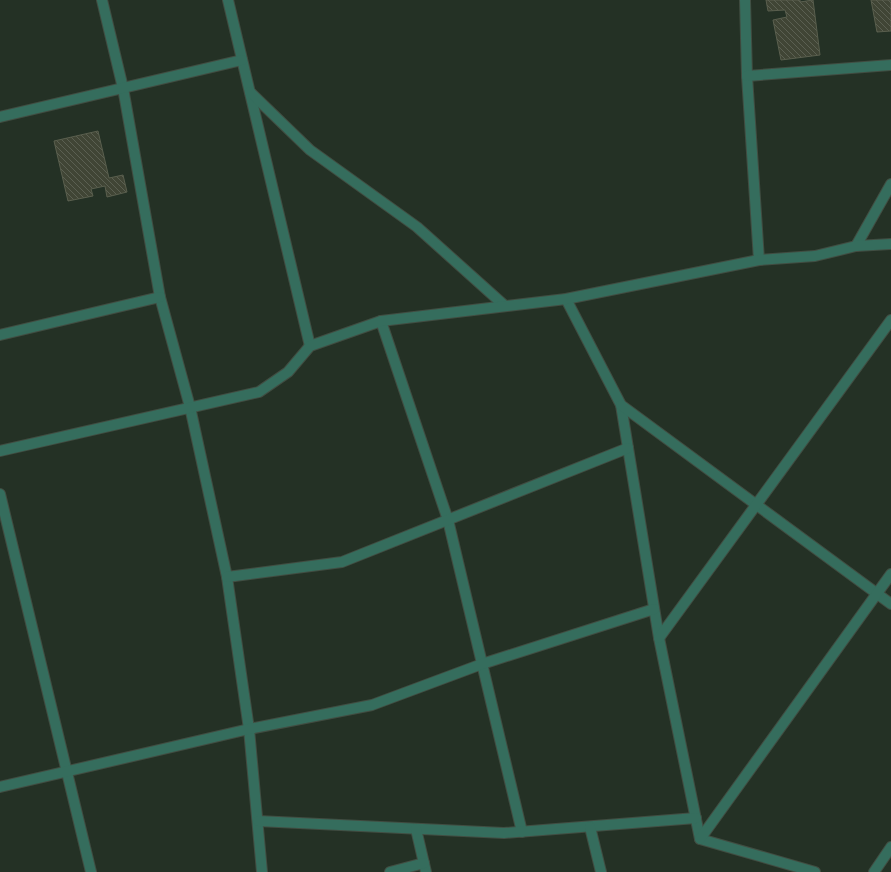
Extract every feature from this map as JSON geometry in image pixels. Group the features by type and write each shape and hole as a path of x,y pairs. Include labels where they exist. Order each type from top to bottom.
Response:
{"street":[{"path":"102,0 123,88 160,297 190,407 227,577 249,729 262,872"},
{"path":"228,0 310,346"},
{"path":"745,0 747,76 759,260"},
{"path":"0,118 242,60"},
{"path":"747,76 891,65"},
{"path":"250,92 310,150 417,227 505,306"},
{"path":"856,246 891,184"},
{"path":"0,451 259,392 288,372 310,346 381,321 566,299 759,260 815,256 856,246 891,244"},
{"path":"0,335 160,297"},
{"path":"566,299 621,406 659,638 700,839"},
{"path":"659,638 891,320"},
{"path":"381,321 448,520 522,832"},
{"path":"621,406 891,604"},
{"path":"227,577 342,562 628,448"},
{"path":"0,494 91,872"},
{"path":"700,839 891,574"},
{"path":"0,787 249,729 372,705 482,664 654,609"},
{"path":"258,821 504,834 696,818"},
{"path":"590,827 601,872"},
{"path":"390,872 425,868 416,829"},
{"path":"700,839 783,867 814,872"},
{"path":"874,872 891,847"}],"building":[{"path":"766,0 800,0 800,2 813,0 820,55 781,60 773,20 787,17 785,10 768,11"},
{"path":"871,0 891,0 891,31 877,32"},
{"path":"98,131 109,178 123,175 127,192 107,197 105,186 91,189 93,196 68,201 54,141"}]}
